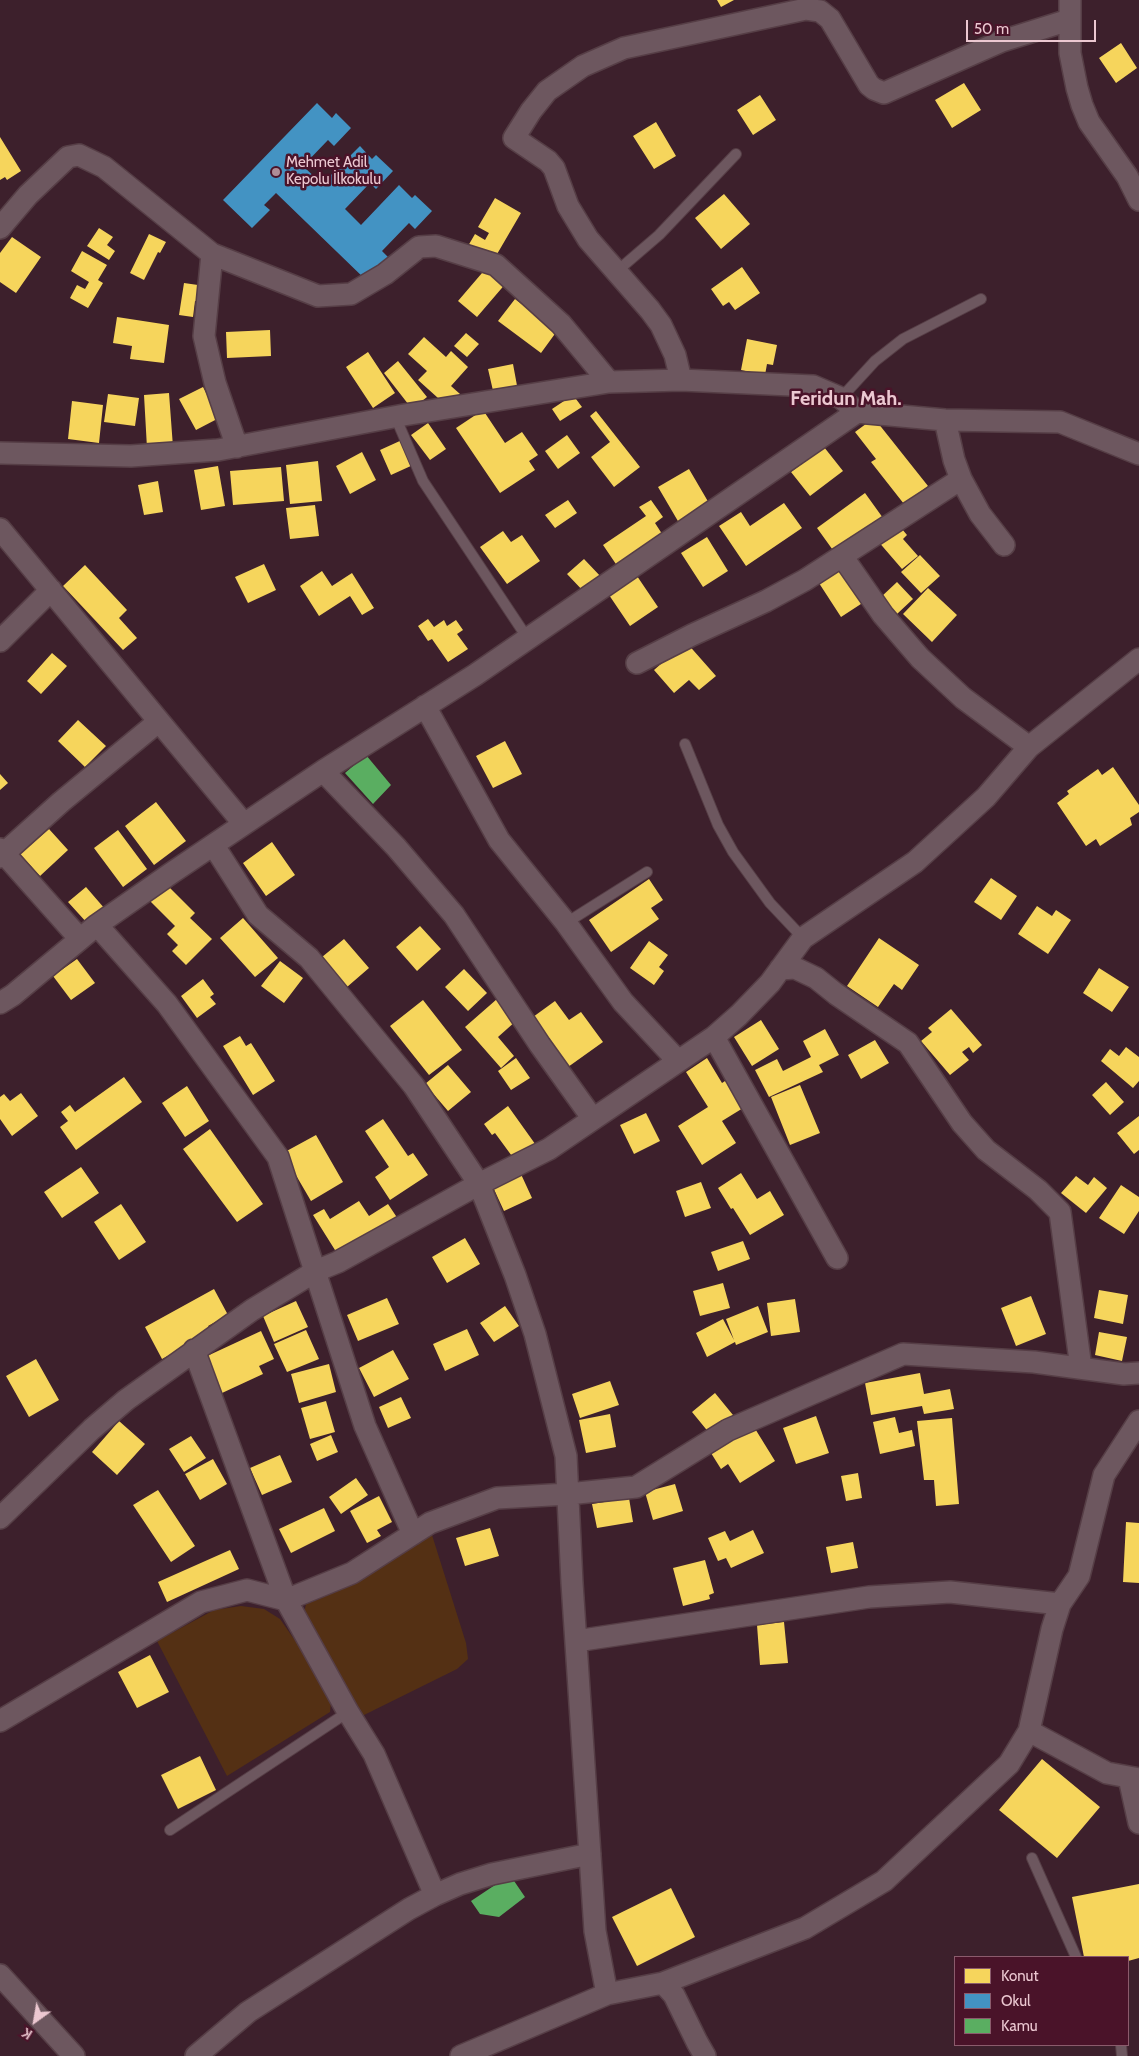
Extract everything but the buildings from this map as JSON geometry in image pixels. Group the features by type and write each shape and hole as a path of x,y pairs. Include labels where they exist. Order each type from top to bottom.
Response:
{"street":[{"path":"680,380 675,355 661,325 650,310 598,253 578,223 560,187 554,168 548,161 514,138 531,111 547,91 583,66 624,48 813,9 826,14 869,85 884,93 1070,10 1070,53 1082,105 1090,122 1127,176 1139,200"},
{"path":"0,228 28,196 68,157 79,155 104,167 212,254 318,296 351,294 385,274 419,247 436,246 496,266 561,324 609,382"},
{"path":"212,254 204,336 215,383 238,447"},
{"path":"0,453 132,456 218,450 395,416 609,382 680,380 813,386 841,398 857,412 945,420 1060,422 1139,454"},
{"path":"0,1003 13,995 98,925 170,874 323,771 528,639 857,412"},
{"path":"945,420 954,460 961,479 980,514 1004,545"},
{"path":"637,663 766,601 842,556 961,479"},
{"path":"0,529 244,824"},
{"path":"842,556 883,615 920,658 963,698 1029,747"},
{"path":"0,641 51,590"},
{"path":"0,1518 119,1406 194,1350 252,1310 316,1271 338,1262 479,1184 549,1149 714,1037 739,1015 770,983 803,938 915,862 986,797 1029,747 1139,659"},
{"path":"426,706 499,840 566,923 623,1002 678,1062"},
{"path":"80,940 2,853 158,722"},
{"path":"323,771 396,847 454,915 540,1045 593,1119"},
{"path":"214,846 258,915 309,958 414,1086 479,1184 515,1275 535,1334 566,1456 595,1930 607,1994"},
{"path":"98,925 167,1004 278,1157 365,1426 412,1534"},
{"path":"780,969 795,968 816,978 836,994 908,1043 962,1123 986,1150 1038,1190 1060,1212 1069,1289 1080,1344 1081,1368"},
{"path":"714,1037 837,1258"},
{"path":"194,1350 286,1600 348,1712 374,1754 435,1894"},
{"path":"0,1721 202,1602 247,1590 286,1600 352,1573 430,1523 497,1498 568,1494 636,1487 728,1430 903,1354 1034,1362 1124,1374 1139,1372"},
{"path":"461,2056 607,1994 663,1983 805,1928 884,1881 1009,1764 1029,1731 1052,1629 1060,1604 1079,1576 1104,1475 1139,1421"},
{"path":"576,1641 869,1596 950,1592 1060,1604"},
{"path":"1029,1731 1098,1769 1117,1776 1134,1778 1139,1823"},
{"path":"196,2056 248,2012 435,1894 492,1874 590,1854"},
{"path":"0,1975 74,2056"},
{"path":"663,1983 674,1995 696,2042 705,2056"}],"lane":[{"path":"616,272 659,234 736,154"},
{"path":"841,398 875,361 903,340 981,299"},
{"path":"395,416 423,480 528,639"},
{"path":"685,744 718,825 733,852 770,903 803,938"},
{"path":"566,923 647,872"},
{"path":"170,1830 348,1712"},
{"path":"1032,1858 1076,1956"}],"shaded area":[{"path":"432,1535 466,1643 468,1659 457,1669 360,1717 304,1613 306,1604 322,1598"},
{"path":"241,1606 264,1609 280,1619 308,1659 331,1702 330,1712 227,1776 157,1641 214,1610"}],"place":[{"name":"Mehmet Adil Kepolu İlkokulu","path":"276,172"}],"district":[{"name":"Feridun Mah.","path":"846,399"}]}
